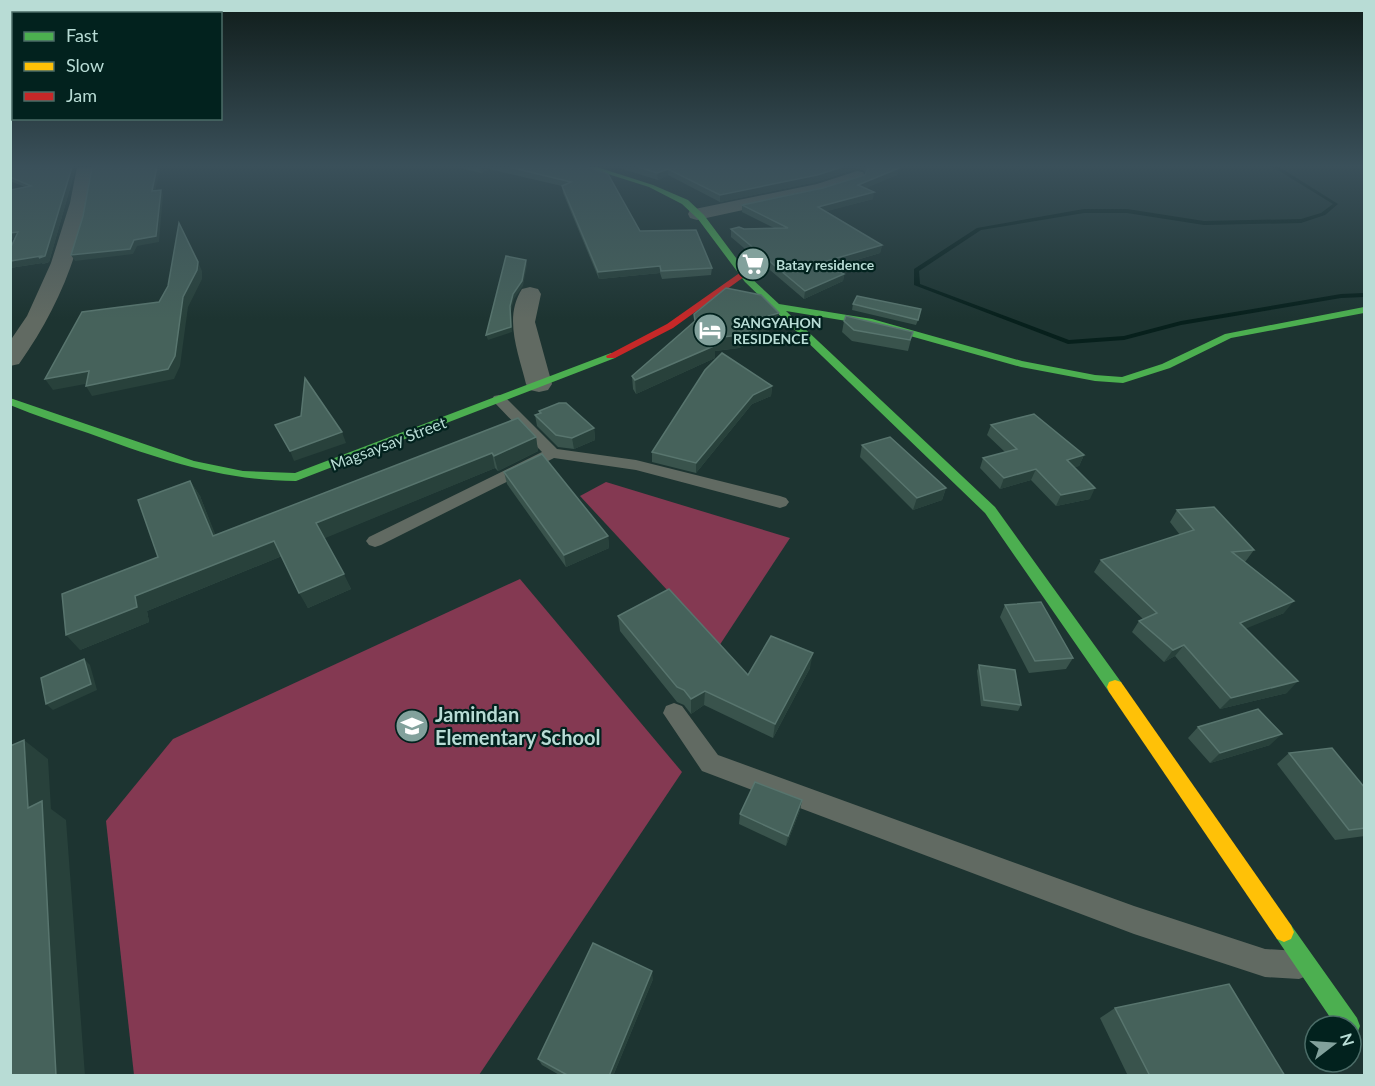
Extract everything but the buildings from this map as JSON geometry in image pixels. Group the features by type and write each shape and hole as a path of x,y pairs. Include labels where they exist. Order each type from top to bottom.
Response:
{"street":[{"path":"10,358 38,317 56,277 74,218"},
{"path":"701,218 744,274 990,510 1043,582 1341,1014"},
{"name":"Magsaysay Street","path":"10,401 128,444 227,473 274,480 296,477 623,351 670,326 744,274"},
{"path":"530,294 523,322 538,384"},
{"path":"779,307 872,322 1021,364 1095,378 1123,380 1166,366 1228,336 1365,310"}],"lane":[{"path":"499,399 552,453"},
{"path":"375,541 552,453 636,465 780,502"},
{"path":"674,713 710,763 1134,920 1265,963 1307,965"}],"shaded area":[{"path":"606,482 790,538 719,646 580,496"},
{"path":"520,579 682,772 479,1075 134,1075 106,821 173,739"}],"waterway":[{"path":"1045,218 979,229 916,270 917,285 1068,342 1124,338 1181,323 1341,296 1364,295"},
{"path":"1170,218 1204,223 1301,221 1311,218"}],"traffic: fast":[{"path":"702,218 748,280 990,510 1115,687"},
{"path":"779,307 872,322 1021,364 1095,378 1123,380 1166,366 1228,336 1364,310"},
{"path":"10,401 142,449 218,471 243,475 296,477 611,356"},
{"path":"1284,932 1341,1014"}],"traffic: slow":[{"path":"1115,687 1284,932"}],"traffic: jam":[{"path":"611,356 670,326 744,274"}],"place":[{"name":"Batay residence","path":"753,264"},
{"name":"SANGYAHON RESIDENCE","path":"710,330"},
{"name":"Jamindan Elementary School","path":"412,726"}]}
